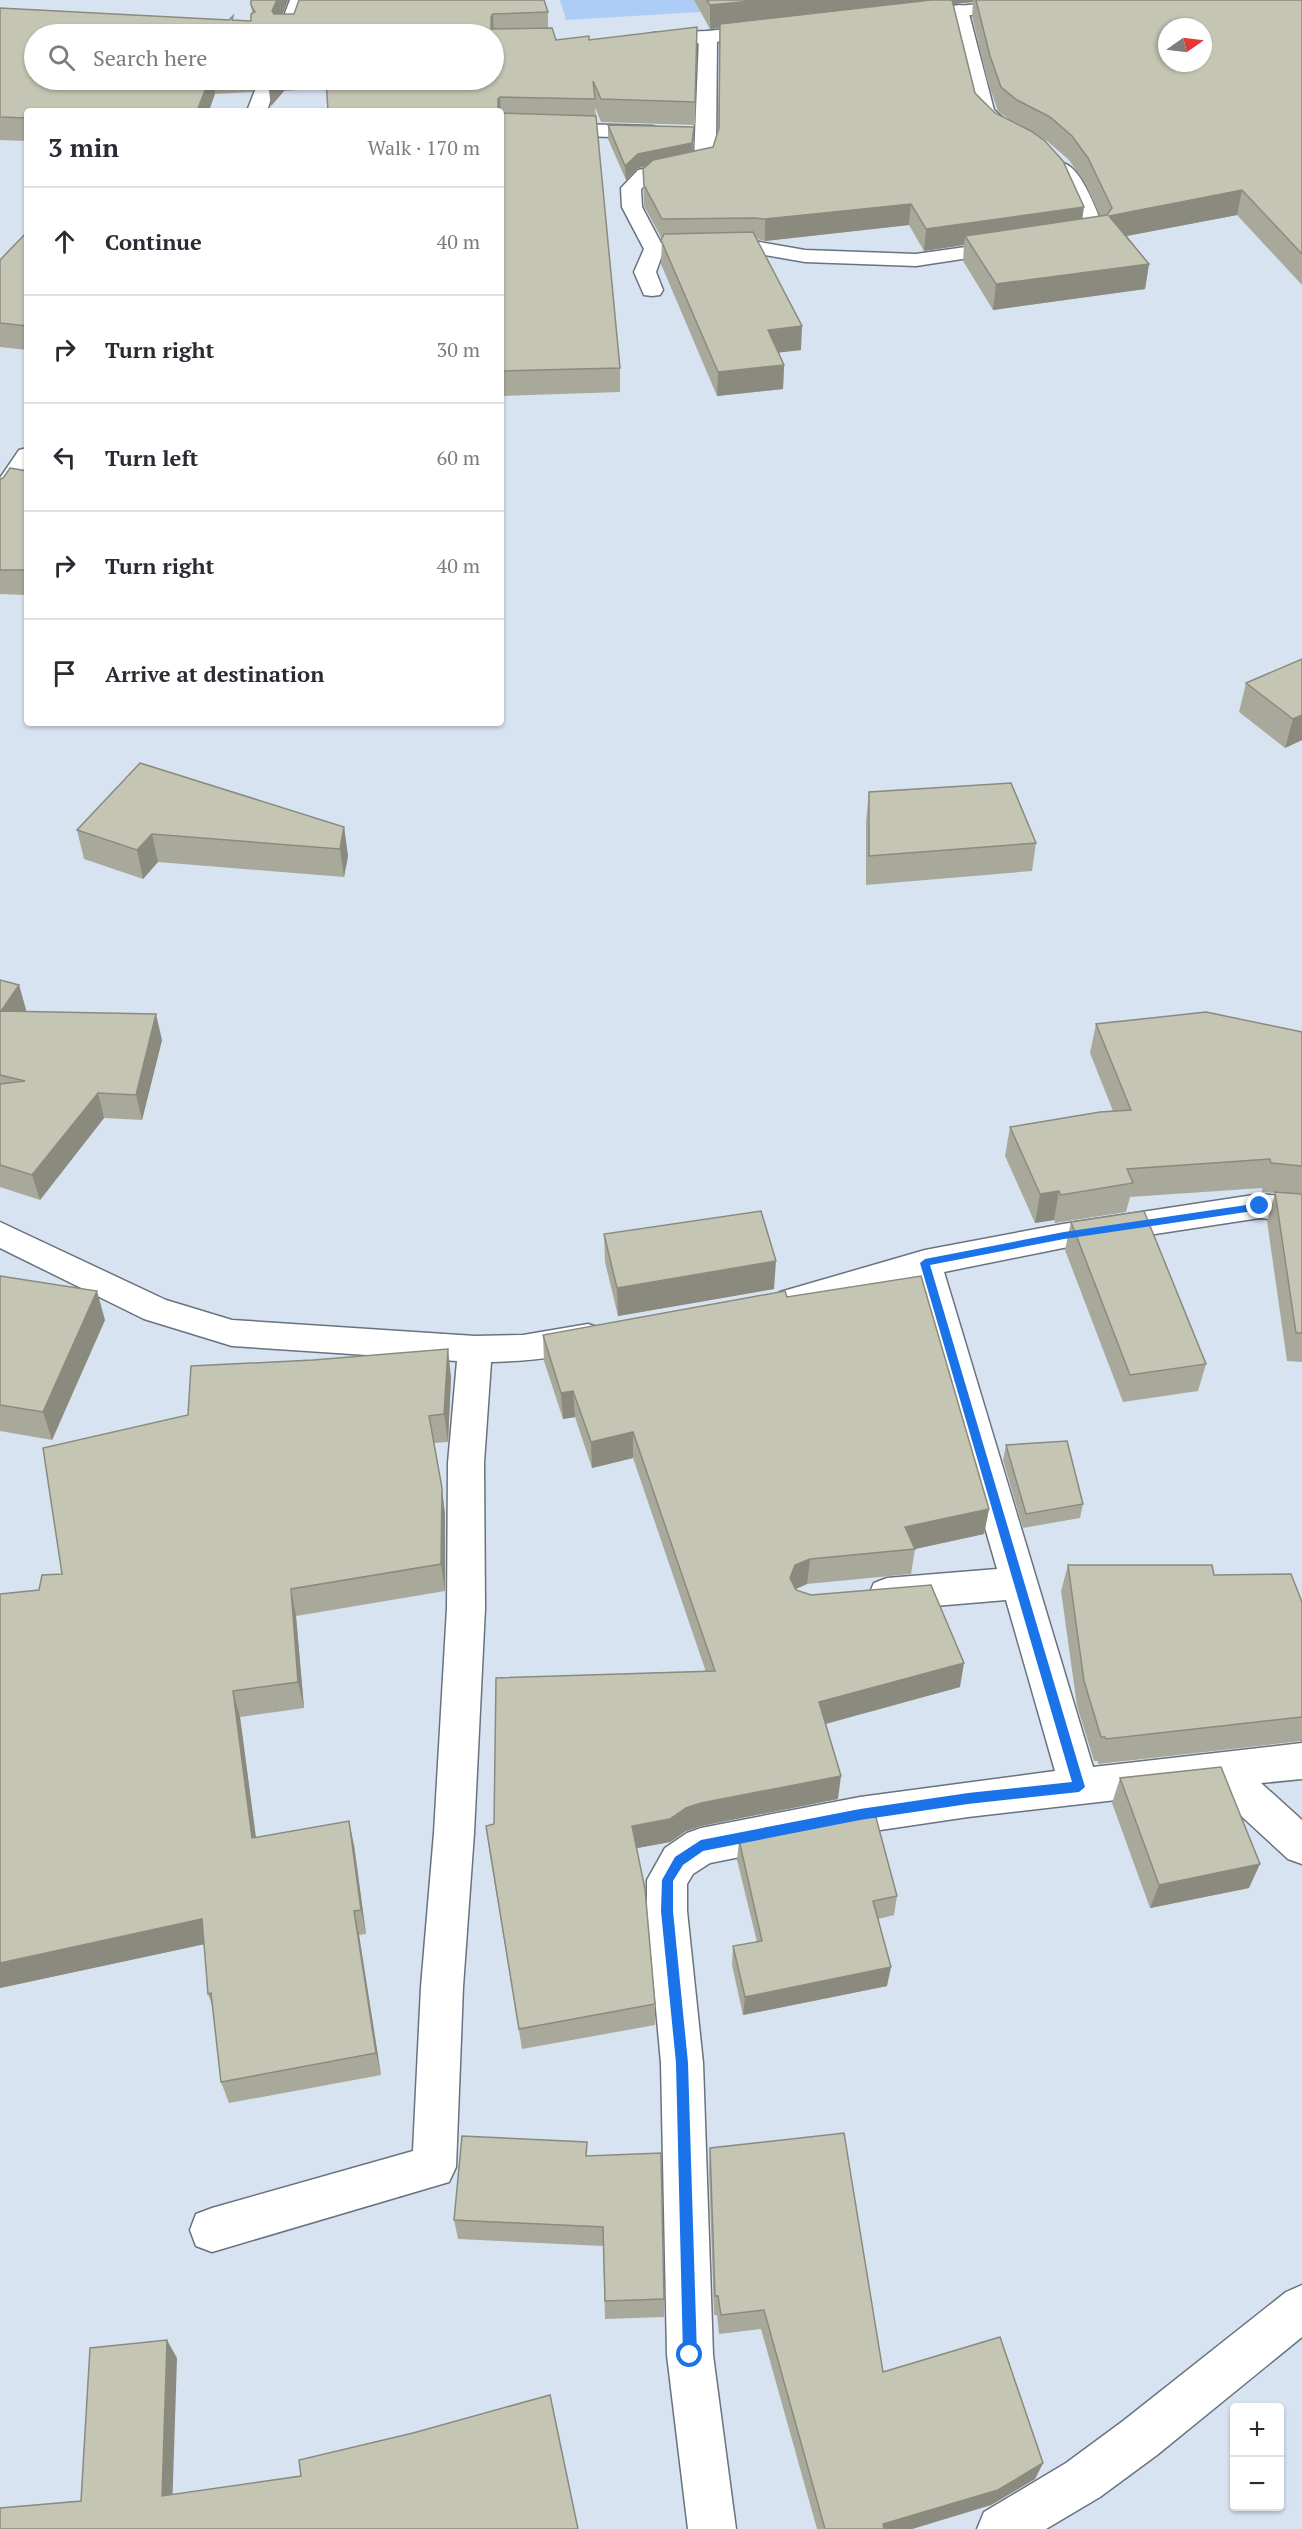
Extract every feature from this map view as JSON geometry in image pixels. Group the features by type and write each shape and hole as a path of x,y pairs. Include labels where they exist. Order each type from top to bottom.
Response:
{"street":[{"path":"290,24 299,0"},
{"path":"894,16 1015,4 1094,0"},
{"path":"959,10 985,112 1001,128 1028,141"},
{"path":"636,40 708,38 778,30"},
{"path":"652,290 645,272 654,249 632,207 631,188 645,174 703,163 708,38"},
{"path":"259,108 265,90"},
{"path":"504,128 706,133"},
{"path":"1051,156 1071,179 1096,234 1051,241"},
{"path":"654,249 754,247 805,256 916,260 1028,244"},
{"path":"0,496 24,460"},
{"path":"762,1306 808,1298 925,1263 1064,1236 1260,1206 1302,1210"},
{"path":"0,1234 156,1310 232,1333 475,1349 523,1348 614,1332"},
{"path":"925,1263 1079,1787"},
{"path":"212,2230 434,2167 442,1987 454,1833 466,1608 466,1463 475,1349"},
{"path":"855,1597 1020,1583"},
{"path":"712,2529 690,2355 682,2063 667,1911 668,1880 679,1861 701,1846 860,1815 968,1799 1302,1761"},
{"path":"1219,1770 1302,1846"},
{"path":"1001,2529 1083,2480 1140,2439 1302,2307"}],"shaded area":[{"path":"560,0 729,0 734,10 566,20"}],"building":[{"path":"251,0 277,0 272,11 274,14 294,14 299,0 544,0 548,12 493,14 491,24 24,24 24,90 205,90 198,108 24,108 24,118 0,117 0,8 229,20 233,16 232,20 251,21 251,14 255,12"},
{"path":"707,0 762,0 710,5"},
{"path":"931,0 952,0 975,93 995,113 1031,131 1045,141 1063,161 1084,207 926,229 911,204 765,219 662,219 644,185 643,169 653,160 713,147 719,128 720,24"},
{"path":"976,0 1302,0 1302,254 1242,190 1109,216 1149,264 996,284 965,236 1107,215 1112,208 1088,158 1072,136 1050,117 1017,100 1001,87 990,56"},
{"path":"697,27 695,102 601,99 593,81 595,99 500,97 498,108 328,108 327,90 504,90 504,29 552,28 556,40 589,36 589,40"},
{"path":"504,113 596,116 620,368 504,371"},
{"path":"608,125 694,127 692,143 638,154 625,166"},
{"path":"753,232 802,326 768,330 784,365 718,372 661,240 664,234"},
{"path":"24,235 24,326 0,323 0,260"},
{"path":"10,468 24,470 24,570 0,570 0,479"},
{"path":"1302,659 1302,715 1293,719 1246,683"},
{"path":"140,763 344,827 340,849 152,834 137,850 77,830"},
{"path":"1011,783 1036,843 869,856 869,792"},
{"path":"0,980 19,985 1,1011 156,1014 136,1095 98,1093 32,1175 0,1165 0,1084 25,1081 0,1075"},
{"path":"1206,1012 1302,1032 1302,1166 1271,1163 1270,1159 1127,1169 1133,1183 1061,1195 1059,1191 1040,1194 1010,1127 1100,1112 1131,1110 1096,1024"},
{"path":"1275,1192 1302,1194 1302,1333 1296,1333"},
{"path":"761,1211 776,1261 617,1288 604,1234"},
{"path":"1144,1211 1206,1364 1130,1375 1071,1222"},
{"path":"0,1276 97,1291 43,1412 0,1405"},
{"path":"921,1276 989,1509 905,1527 915,1549 810,1559 795,1565 790,1578 796,1590 811,1595 931,1585 964,1663 819,1702 841,1776 701,1803 686,1808 670,1819 632,1826 645,1889 655,2004 519,2029 486,1826 494,1824 496,1678 715,1671 633,1432 591,1442 573,1391 561,1393 543,1335 785,1291 787,1297"},
{"path":"448,1349 444,1414 429,1416 442,1488 441,1564 291,1589 298,1682 233,1691 252,1838 349,1821 361,1910 354,1911 376,2053 221,2082 211,1993 208,1994 202,1919 0,1963 0,1594 39,1590 42,1575 62,1574 43,1448 188,1415 191,1366 313,1360"},
{"path":"1067,1441 1083,1504 1026,1514 1006,1445"},
{"path":"1068,1565 1212,1565 1214,1575 1291,1574 1302,1602 1302,1717 1106,1739 1101,1737 1084,1681"},
{"path":"1221,1767 1260,1864 1159,1885 1120,1778"},
{"path":"875,1814 897,1896 873,1901 891,1967 745,1997 733,1946 762,1941 739,1840"},
{"path":"844,2133 883,2372 1000,2337 1043,2463 998,2490 883,2524 884,2529 825,2529 764,2310 721,2315 718,2296 715,2296 710,2148"},
{"path":"462,2136 587,2142 586,2156 661,2153 664,2299 605,2301 603,2227 454,2220"},
{"path":"167,2340 162,2496 301,2476 299,2460 413,2433 550,2395 578,2529 0,2529 0,2508 81,2501 90,2348"}],"route":[{"path":"690,2355 682,2063 667,1911 668,1880 679,1861 701,1846 860,1815 968,1799 1079,1787 925,1263 1064,1236 1260,1206"}]}
